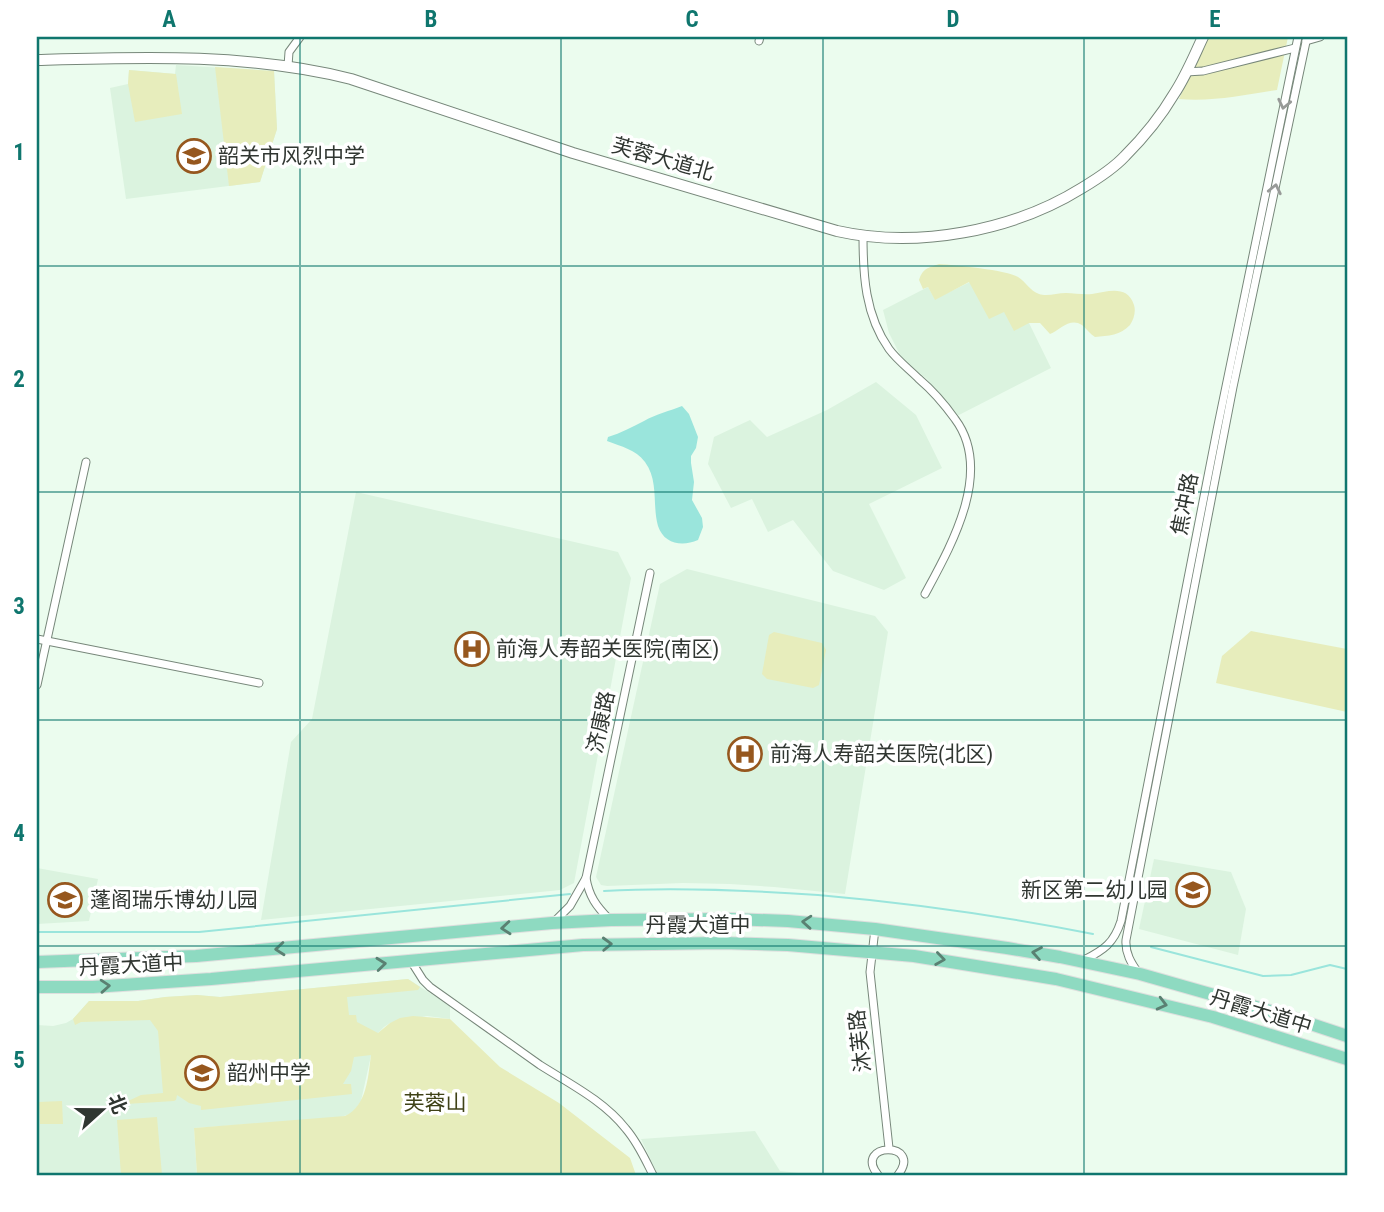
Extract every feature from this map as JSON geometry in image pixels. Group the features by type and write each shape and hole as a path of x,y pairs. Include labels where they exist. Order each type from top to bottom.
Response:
{"main road":[{"name":"芙蓉大道北","path":"37,60 197,58 317,71 351,79 573,153 824,227 863,236 911,238 953,233 1016,219 1053,205 1094,181 1124,158 1163,111 1203,37"},
{"name":"丹霞大道中","path":"37,962 196,956 552,923 611,920 788,920 875,929 1081,961 1140,974 1347,1035"},
{"name":"丹霞大道中","path":"37,987 93,987 211,979 569,946 625,943 788,945 914,956 1056,979 1213,1017 1347,1059"}],"street":[{"path":"288,66 289,52 300,37"},
{"name":"焦冲路","path":"1081,961 1107,946 1116,935 1121,921 1217,430 1298,37"},
{"path":"1307,39 1320,37"},
{"name":"焦冲路","path":"1140,974 1129,959 1126,940 1233,387 1307,39"},
{"path":"1186,72 1203,71 1295,48"},
{"path":"863,236 864,284 867,301 878,329 888,348 924,383 955,419 969,452 968,495 961,519 956,535 925,594"},
{"path":"37,685 86,462"},
{"name":"济康路","path":"552,923 570,906 586,878 650,573"},
{"path":"37,639 259,683"},
{"path":"586,878 591,897 611,920"},
{"name":"沐芙路","path":"875,929 870,972 888,1149"},
{"path":"411,961 430,987 592,1098 611,1114 638,1145 653,1175"},
{"path":"876,1175 874,1159 879,1152 888,1149 898,1152 903,1160 903,1169 898,1175"}],"shaded area":[{"name":"韶关市风烈中学","path":"176,65 274,71 277,129 260,182 126,199 110,88 128,84 129,70 175,74"},
{"path":"970,282 1004,312 1029,323 1051,368 957,416 927,379 902,359 889,333 883,310 928,287 935,299"},
{"path":"876,382 916,415 942,468 869,504 906,578 884,590 833,571 793,520 768,532 752,499 731,508 708,464 714,437 750,420 767,437 827,410"},
{"name":"前海人寿韶关医院(南区)","path":"356,492 618,552 631,578 574,883 560,890 261,920 291,742 312,719"},
{"name":"前海人寿韶关医院(北区)","path":"687,569 875,616 888,632 845,894 730,884 607,886 601,885 596,877 660,584"},
{"name":"新区第二幼儿园","path":"1154,859 1231,872 1246,909 1238,955 1139,929"},
{"name":"蓬阁瑞乐博幼儿园","path":"37,868 98,879 89,921 37,924"},
{"name":"韶州中学","path":"408,979 450,1006 450,1019 427,1016 390,1023 384,1027 374,1042 361,1101 353,1113 338,1118 194,1128 197,1175 37,1175 37,1025 66,1023 89,1001 138,1001 197,995 220,997"},
{"path":"755,1131 780,1171 817,1175 658,1175 641,1139"}],"green space":[{"path":"1208,37 1288,37 1277,90 1216,99 1179,99"},
{"path":"215,67 274,71 277,129 260,182 229,186"},
{"path":"129,70 176,74 182,114 135,122 128,84"},
{"path":"939,264 1012,274 1042,295 1122,292 1131,298 1135,310 1134,318 1123,331 1105,336 1095,337 1082,325 1073,322 1050,334 1040,323 1029,323 1014,331 1004,312 989,319 969,282 935,300 928,287 923,289 919,280 924,271"},
{"path":"1251,631 1347,649 1347,712 1216,683 1222,656"},
{"path":"774,632 822,643 826,650 819,685 813,688 767,679 762,674 769,635"},
{"name":"芙蓉山","path":"408,979 420,987 418,990 347,997 349,1015 356,1015 357,1022 378,1033 400,1018 413,1016 450,1019 500,1067 559,1103 630,1158 636,1175 197,1175 194,1128 345,1116 362,1098 371,1055 354,1057 351,1071 343,1084 351,1084 352,1094 201,1110 201,1106 189,1103 177,1095 174,1101 126,1104 141,1095 163,1093 158,1031 150,1020 81,1022 75,1025 73,1019 89,1001 138,1001 197,995 220,997"},
{"path":"62,1101 63,1124 40,1124 39,1102"},
{"path":"157,1117 162,1175 121,1175 117,1120"}],"water":[{"path":"682,406 689,414 698,437 691,456 694,482 692,500 702,518 703,527 698,540 686,543 669,540 661,532 656,518 654,485 645,462 633,451 607,441 608,437 653,416"}],"waterway":[{"path":"604,891 711,890 818,895 956,911 1093,934"},
{"path":"37,932 199,932 570,894"},
{"path":"1151,947 1263,976 1291,975 1330,965 1347,969"}],"place":[{"name":"韶关市风烈中学","path":"194,156"},
{"name":"前海人寿韶关医院(南区)","path":"472,649"},
{"name":"前海人寿韶关医院(北区)","path":"745,754"},
{"name":"新区第二幼儿园","path":"1193,890"},
{"name":"蓬阁瑞乐博幼儿园","path":"65,900"},
{"name":"韶州中学","path":"202,1073"}]}
